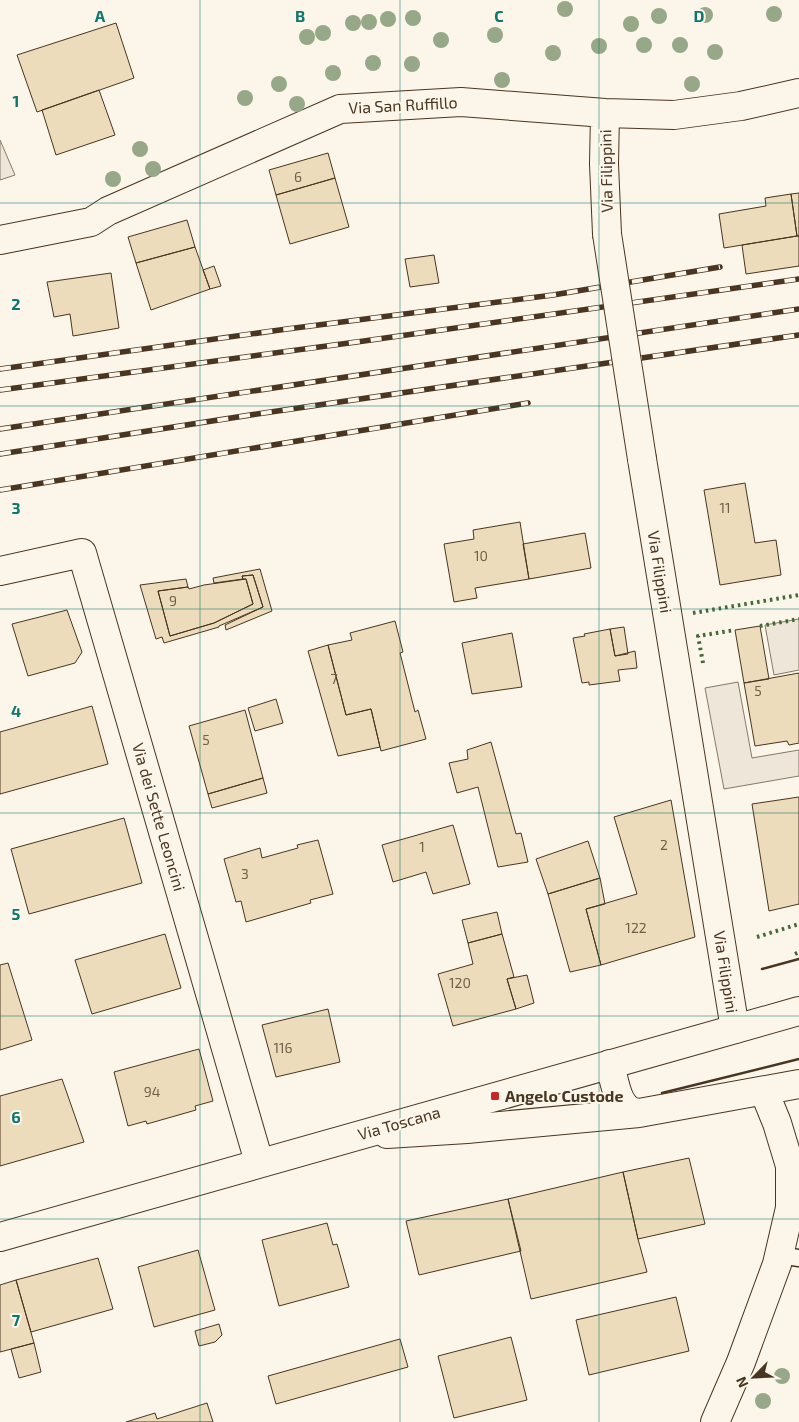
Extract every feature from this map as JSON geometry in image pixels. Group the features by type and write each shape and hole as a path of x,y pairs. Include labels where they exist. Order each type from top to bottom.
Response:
{"street":[{"name":"Via San Ruffillo","path":"0,240 91,222 108,211 340,109 461,102 605,113 674,115 741,106 799,93"},
{"name":"Via Filippini","path":"605,113 604,164 607,234 735,1030"},
{"name":"Via dei Sette Leoncini","path":"0,571 82,553 260,1162"},
{"name":"Via Toscana","path":"0,1237 799,1011"},
{"path":"610,1064 621,1102 629,1111 639,1113"},
{"path":"353,1136 467,1129 639,1113 799,1084"},
{"path":"715,1422 789,1257 790,1166 764,1091"}],"shaded area":[{"path":"0,140 15,175 0,180"},
{"path":"799,619 799,670 774,675 765,625"},
{"path":"738,682 752,758 799,750 799,776 724,789 705,688"}],"building":[{"path":"116,23 134,78 37,112 17,55"},
{"path":"99,90 115,135 56,155 42,110"},
{"path":"328,153 335,178 276,195 269,170"},
{"path":"335,178 349,227 290,244 276,195"},
{"path":"799,193 799,236 797,236 791,194"},
{"path":"791,194 797,236 724,248 719,214 766,206 765,198"},
{"path":"187,220 195,247 136,263 128,237"},
{"path":"799,236 799,266 746,274 742,245"},
{"path":"195,247 210,289 151,310 136,263"},
{"path":"434,255 439,283 410,287 405,259"},
{"path":"214,266 221,286 210,289 203,270"},
{"path":"111,273 119,328 73,336 70,314 54,317 47,282"},
{"path":"745,483 755,543 776,540 781,575 720,585 704,490"},
{"path":"520,522 529,579 475,588 477,598 454,602 444,544 474,539 473,530"},
{"path":"585,533 591,568 529,579 523,544"},
{"path":"260,569 272,611 226,630 225,625 263,607 253,575 242,576 243,579 214,583 213,578"},
{"path":"253,575 263,607 219,627 164,643 162,637 156,639 140,585 186,579 188,587 158,591 170,636 214,623 253,604 246,579 243,579 242,576"},
{"path":"246,579 253,604 214,623 170,636 158,591 188,587 189,589"},
{"path":"67,610 82,652 75,663 28,676 12,624"},
{"path":"395,621 403,652 400,653 415,712 418,710 426,739 381,751 371,709 346,715 328,645 352,640 350,633"},
{"path":"760,626 769,679 744,683 735,630"},
{"path":"624,627 628,654 615,656 610,629"},
{"path":"610,629 615,656 635,651 637,668 618,670 620,681 589,685 589,682 582,683 573,638"},
{"path":"512,633 522,687 472,694 462,643"},
{"path":"328,645 346,715 371,709 380,747 338,756 308,651"},
{"path":"799,673 799,743 789,745 787,741 755,746 744,683"},
{"path":"276,699 283,723 255,731 248,708"},
{"path":"92,706 108,764 0,794 0,732"},
{"path":"245,710 263,778 208,794 189,726"},
{"path":"491,742 516,834 521,833 528,862 498,867 478,787 457,793 449,763 468,759 467,750"},
{"path":"263,778 267,793 212,808 208,794"},
{"path":"799,797 799,904 769,911 752,804"},
{"path":"671,800 695,937 601,965 586,909 637,894 614,817"},
{"path":"124,818 142,883 29,914 11,849"},
{"path":"453,825 470,884 433,894 426,872 393,882 382,845"},
{"path":"318,840 333,894 310,900 311,903 246,922 241,901 236,902 224,859 260,848 262,858 298,848 297,845"},
{"path":"588,841 600,878 548,894 536,859"},
{"path":"600,878 605,904 586,909 601,965 570,972 548,894"},
{"path":"497,912 502,934 468,943 462,920"},
{"path":"165,934 181,988 92,1014 75,960"},
{"path":"502,934 514,977 507,979 516,1009 453,1026 438,974 473,964 468,943"},
{"path":"8,963 32,1040 0,1050 0,965"},
{"path":"527,975 534,1003 516,1009 507,979"},
{"path":"328,1009 340,1062 276,1077 262,1025"},
{"path":"199,1049 213,1101 195,1106 196,1110 147,1124 146,1121 128,1126 114,1072"},
{"path":"62,1079 84,1142 0,1166 0,1096"},
{"path":"689,1158 705,1224 638,1239 623,1172"},
{"path":"623,1172 647,1272 531,1299 508,1199"},
{"path":"508,1199 521,1251 419,1275 406,1221"},
{"path":"327,1223 333,1245 337,1244 349,1287 279,1306 262,1240"},
{"path":"198,1250 215,1310 154,1327 138,1267"},
{"path":"98,1258 113,1309 31,1332 16,1280"},
{"path":"16,1280 34,1343 0,1352 0,1285"},
{"path":"676,1297 689,1351 589,1375 576,1320"},
{"path":"219,1324 222,1335 215,1342 199,1346 195,1331"},
{"path":"511,1337 527,1400 454,1418 438,1356"},
{"path":"400,1339 408,1367 276,1404 268,1376"},
{"path":"34,1343 41,1372 19,1378 11,1349"},
{"path":"207,1403 213,1422 126,1422 155,1413 157,1419"}],"railway":[{"path":"0,369 287,329 553,295 720,267"},
{"path":"0,390 364,341 799,279"},
{"path":"0,429 799,309"},
{"path":"0,454 257,414 799,335"},
{"path":"0,490 528,403"}],"hedge":[{"path":"693,613 799,595"},
{"path":"760,626 799,619"},
{"path":"703,663 698,636 735,630"},
{"path":"757,937 799,924"},
{"path":"795,954 799,952"}],"wall":[{"path":"762,969 799,959"},
{"path":"662,1093 799,1059"}],"place":[{"name":"Angelo Custode","path":"495,1096"}]}
